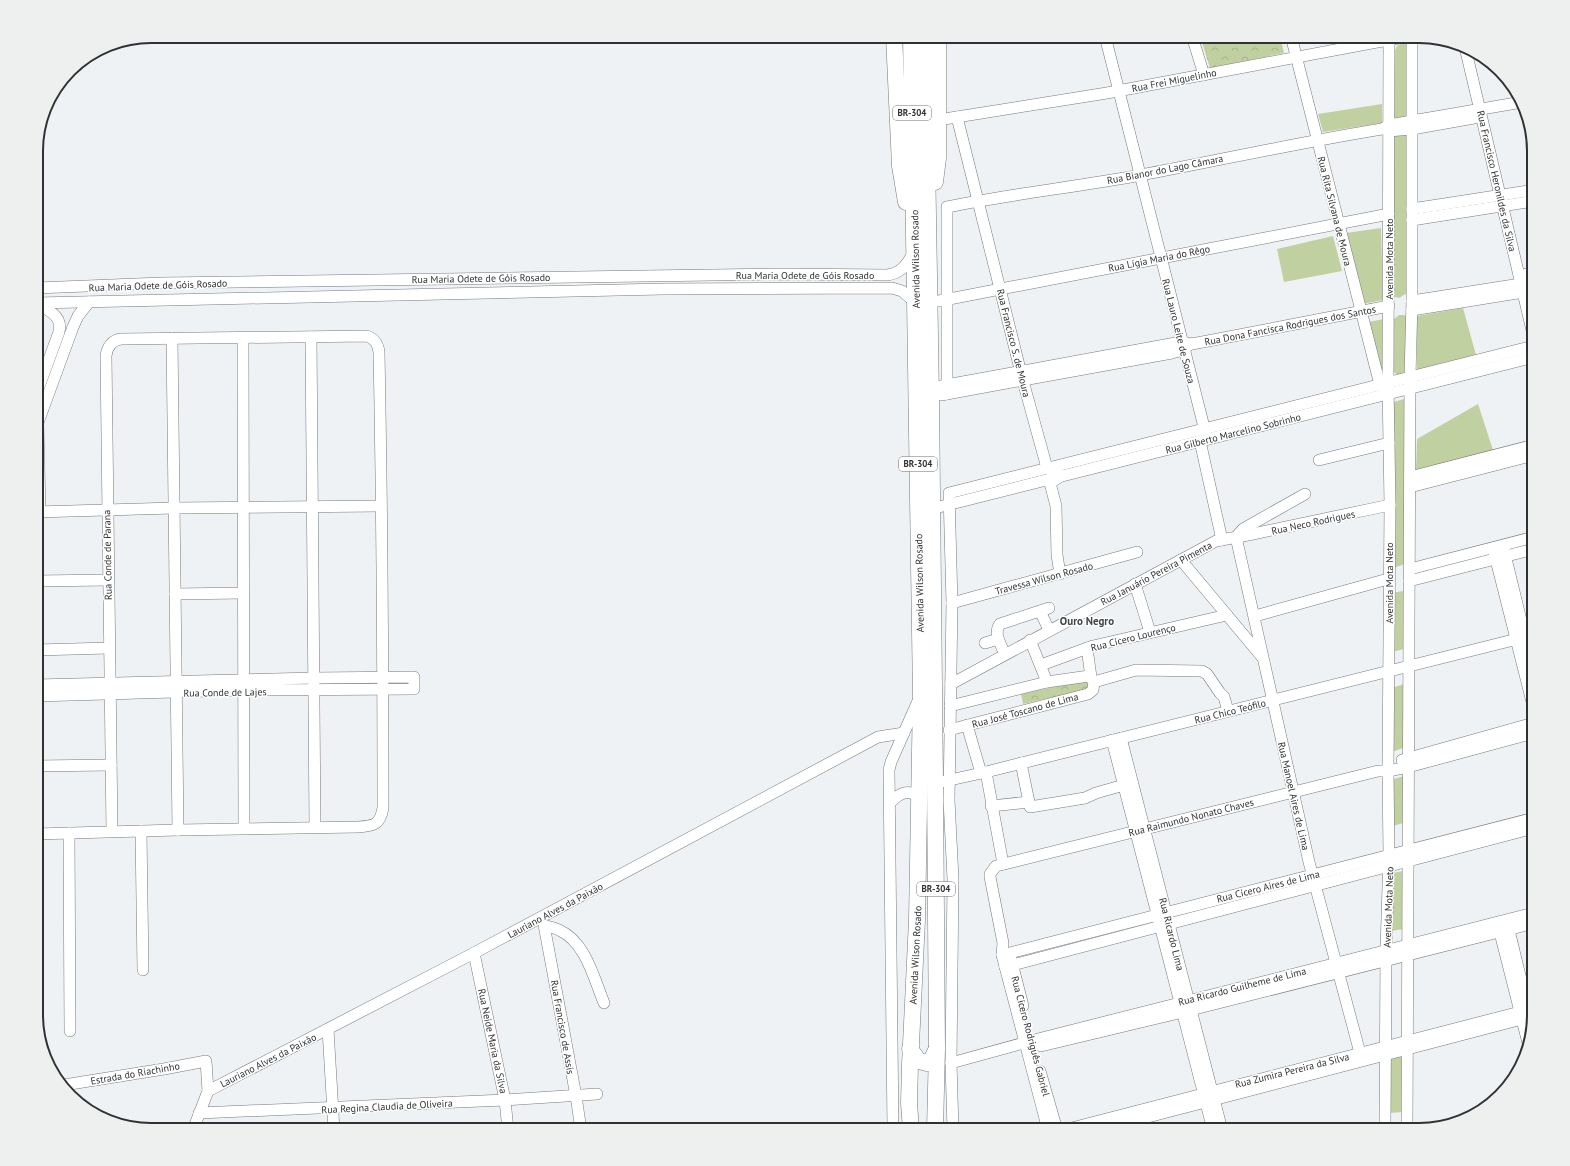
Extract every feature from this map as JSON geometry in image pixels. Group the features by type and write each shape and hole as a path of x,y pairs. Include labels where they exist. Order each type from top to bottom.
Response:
{"highway":[{"path":"894,43 900,166 904,191 921,231"},
{"name":"Avenida Wilson Rosado","path":"910,1123 909,1103 910,1049 917,920 920,800 922,304 920,189 911,43"},
{"name":"Avenida Wilson Rosado","path":"920,189 924,43"},
{"path":"921,231 938,158 938,43"},
{"name":"Avenida Wilson Rosado","path":"921,231 915,250 922,304 939,391 931,509 942,782 935,1123"},
{"path":"910,1049 919,1061 927,1064 931,1061 937,1048"},
{"path":"909,1103 916,1090 921,1089 929,1091 936,1100"}],"street":[{"name":"Rua Lauro Leite de Souza","path":"1107,43 1160,257 1185,345 1204,437 1222,540"},
{"path":"1194,43 1204,75"},
{"name":"Rua Rita Silvana de Moura","path":"1293,43 1361,312 1386,387"},
{"name":"Rua Frei Miguelinho","path":"938,120 1120,91 1365,43"},
{"name":"Avenida Mota Neto","path":"1385,1123 1386,955 1389,860 1385,769 1390,505 1386,387 1389,306 1387,128 1389,43"},
{"name":"Avenida Mota Neto","path":"1407,1123 1408,666 1412,306 1412,43"},
{"name":"Rua Francisco Heronildes da Silva","path":"1467,54 1479,91 1527,283"},
{"name":"Rua Francisco Heronildes da Silva","path":"1474,58 1479,91"},
{"name":"Rua Bianor do Lago Câmara","path":"946,300 947,207 1140,175 1317,140 1484,112 1516,104"},
{"name":"Rua Bianor do Lago Câmara","path":"1484,112 1519,109"},
{"name":"Rua Francisco S. de Moura","path":"957,117 1022,376 1048,468"},
{"path":"1412,215 1505,200 1527,192"},
{"path":"1505,200 1527,201"},
{"name":"Rua Lígia Maria do Rêgo","path":"922,304 1389,214"},
{"name":"Rua Maria Odete de Góis Rosado","path":"43,288 162,283 766,274 892,274 904,268 915,250"},
{"path":"730,290 747,287 783,285 783,278 766,274"},
{"path":"663,289 647,286 645,284 646,280 650,278 674,278 684,276"},
{"path":"43,292 68,291 78,287"},
{"path":"1412,306 1527,287"},
{"name":"Rua Maria Odete de Góis Rosado","path":"43,303 663,289 730,290 892,288 902,291 922,304"},
{"path":"939,391 946,300"},
{"path":"43,410 73,327 80,312 89,302"},
{"name":"Rua Dona Fancisca Rodrigues dos Santos","path":"939,391 1389,306"},
{"path":"43,307 56,315 60,324 59,332 43,376"},
{"name":"Rua Conde de Parana","path":"112,831 107,511 106,351 108,347 116,340 367,336 372,338 378,345 384,677 383,808 380,818 375,825 315,828"},
{"path":"43,834 244,828 315,828 311,337"},
{"path":"172,338 178,830"},
{"path":"242,338 244,828"},
{"name":"Rua Gilberto Marcelino Sobrinho","path":"1410,383 1527,348"},
{"name":"Rua Gilberto Marcelino Sobrinho","path":"949,505 949,493 1048,468 1204,437 1386,387 1527,358"},
{"path":"1319,460 1389,443"},
{"path":"1410,482 1527,447"},
{"name":"Rua Gilberto Marcelino Sobrinho","path":"931,509 1061,476 1153,448"},
{"path":"1410,482 1527,457"},
{"path":"1048,468 1061,476 1050,483 1056,506 1057,555 1060,574"},
{"path":"1236,537 1243,529 1305,494"},
{"path":"949,505 952,603 951,684 949,730 942,782 953,879 951,1066 953,1123"},
{"name":"Rua Neco Rodrigues","path":"1236,537 1390,505"},
{"path":"43,512 174,508 381,506"},
{"name":"Rua Januário Pereira Pimenta","path":"951,684 1030,640 1216,541 1236,537"},
{"name":"Rua Manoel Aires de Lima","path":"1236,537 1314,880 1360,1053"},
{"path":"1409,581 1500,552 1527,541"},
{"path":"1410,569 1500,552 1527,550"},
{"name":"Travessa Wilson Rosado","path":"952,603 1137,552"},
{"path":"1500,552 1514,612 1527,655"},
{"path":"1180,560 1263,659"},
{"path":"1255,616 1388,579"},
{"path":"43,581 108,580"},
{"path":"1135,584 1150,632"},
{"path":"175,594 243,593"},
{"path":"1005,654 998,639 997,629 1000,624 1044,609 1049,630"},
{"name":"Rua Cícero Lourenço","path":"1041,664 1087,648 1227,615"},
{"path":"1521,638 1527,671"},
{"name":"Rua Chico Teófilo","path":"942,782 1521,638"},
{"path":"985,643 998,639"},
{"path":"1030,640 1047,682"},
{"path":"43,650 109,648"},
{"path":"1087,648 1093,680"},
{"name":"Rua José Toscano de Lima","path":"1093,680 1136,670 1202,671 1207,674 1224,697 1228,711"},
{"name":"Rua José Toscano de Lima","path":"949,730 1088,694 1093,690 1093,680 1089,676 1081,676 1047,682 950,706"},
{"name":"Rua Conde de Lajes","path":"43,685 109,688 176,687 244,685 314,678 414,677 414,689 314,690 244,685"},
{"name":"Rua Conde de Lajes","path":"43,695 109,688"},
{"path":"893,1123 889,770 891,762 921,696"},
{"path":"967,725 983,773 1003,864"},
{"name":"Rua Raimundo Nonato Chaves","path":"1478,744 1527,726"},
{"name":"Lauriano Alves da Paixão","path":"208,1091 474,953 878,737 904,733"},
{"name":"Rua Raimundo Nonato Chaves","path":"1003,864 1385,769 1478,744 1527,734"},
{"name":"Rua Ricardo Lima","path":"1117,739 1209,1096 1219,1123"},
{"path":"1021,763 1030,807 1085,798 1128,783"},
{"path":"43,766 111,765"},
{"path":"890,803 895,797 909,792 915,794 920,800"},
{"path":"991,806 1029,802"},
{"name":"Rua Cícero Aires de Lima","path":"1009,966 1165,925 1314,880 1477,837 1527,820"},
{"name":"Rua Cícero Aires de Lima","path":"1477,837 1527,829"},
{"path":"141,831 143,970"},
{"path":"69,833 70,1031"},
{"name":"Rua Cícero Rodriguês Gabriel","path":"1003,864 996,866 990,874 1005,950 1029,1045 1046,1123"},
{"name":"Rua Cícero Aires de Lima","path":"1005,950 1162,913 1314,880"},
{"name":"Rua Ricardo Guilheme de Lima","path":"951,1066 1407,949 1527,920"},
{"name":"Rua Francisco de Assis","path":"580,1123 544,925 560,930 575,941 586,960 604,1004"},
{"path":"1503,926 1525,1032"},
{"path":"1503,926 1527,1008"},
{"name":"Rua Neide Maria da Silva","path":"474,953 505,1100 507,1123"},
{"name":"Rua Zumira Pereira da Silva","path":"1094,1123 1209,1096 1521,1016"},
{"path":"328,1029 334,1123"},
{"name":"Rua Cícero Rodriguês Gabriel","path":"1029,1045 1055,1123"},
{"name":"Rua Zumira Pereira da Silva","path":"1121,1123 1360,1053 1386,1051"},
{"name":"Estrada do Riachinho","path":"69,1084 164,1069 206,1060 208,1091"},
{"path":"195,1123 208,1091"},
{"name":"Rua Regina Claudia de Oliveira","path":"199,1113 333,1109 597,1094"},
{"name":"Rua Ricardo Lima","path":"1209,1096 1212,1123"}],"green space":[{"path":"177,43 228,43 177,44"},
{"path":"1202,43 1282,43 1284,53 1210,68"},
{"path":"1408,43 1407,117 1393,120 1395,51 1398,45"},
{"path":"1382,104 1382,123 1323,132 1318,114"},
{"path":"1407,133 1407,293 1399,298 1395,297 1393,294 1393,136"},
{"path":"1381,228 1383,300 1363,304 1346,233"},
{"path":"1333,236 1342,271 1284,282 1277,249"},
{"path":"1463,308 1476,355 1417,370 1417,316"},
{"path":"1399,315 1404,315 1407,317 1405,373 1399,376 1394,372 1394,319"},
{"path":"1384,319 1385,368 1380,368 1368,322"},
{"path":"1407,398 1405,564 1393,568 1394,402"},
{"path":"1478,404 1493,450 1416,471 1417,439"},
{"path":"1403,591 1404,649 1392,652 1391,593"},
{"path":"1086,680 1089,682 1089,689 1023,704 1021,694"},
{"path":"1404,684 1403,748 1392,752 1392,688"},
{"path":"1404,776 1403,823 1393,826 1394,779"},
{"path":"1403,871 1404,929 1391,931 1393,873"},
{"path":"1405,1055 1403,1112 1389,1113 1390,1058"}],"district":[{"name":"Ouro Negro","path":"1087,621"}]}
